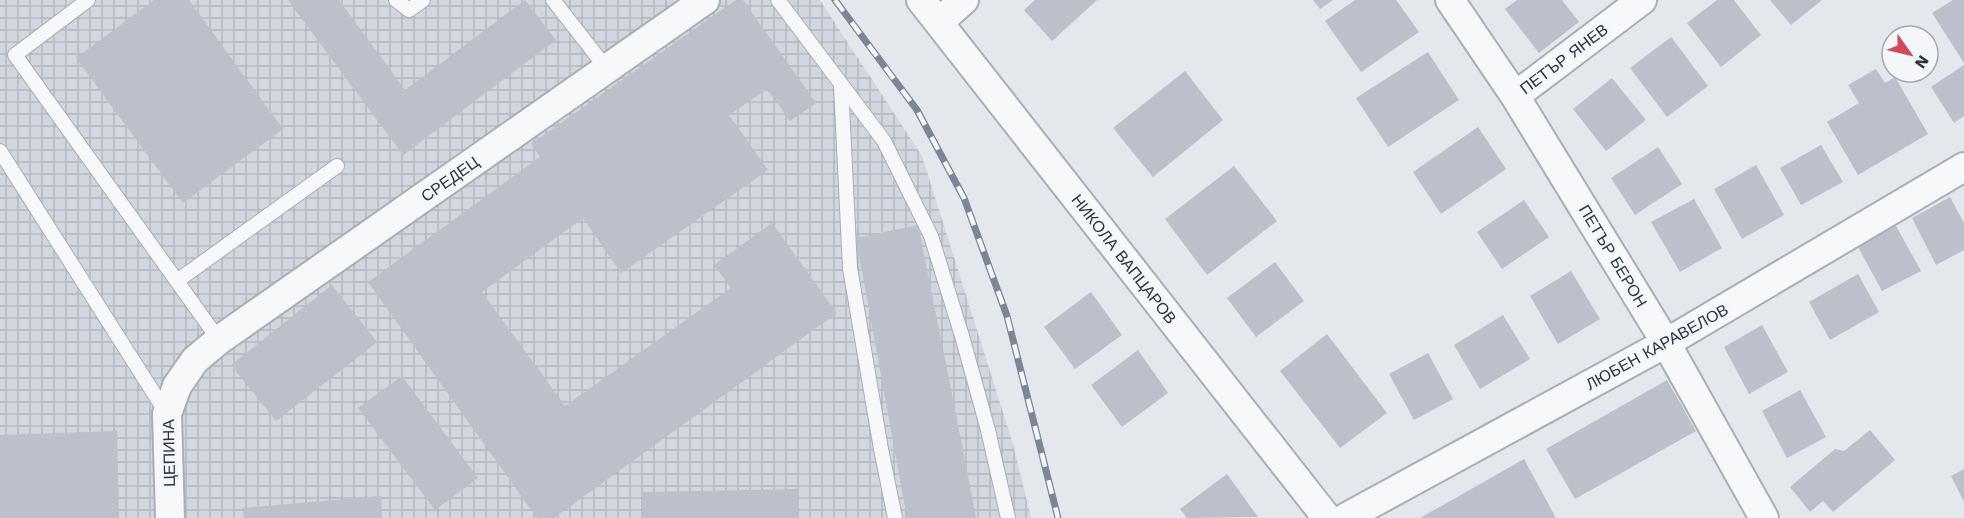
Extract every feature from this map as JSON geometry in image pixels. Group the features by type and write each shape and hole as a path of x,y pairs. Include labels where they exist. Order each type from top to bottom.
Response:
{"street":[{"name":"СРЕДЕЦ","path":"195,360 219,340 705,0"},
{"name":"НИКОЛА ВАПЦАРОВ","path":"921,0 1327,518"},
{"path":"939,22 964,0"},
{"name":"ПЕТЪР БЕРОН","path":"1450,0 1515,96 1666,343 1764,518"},
{"name":"ПЕТЪР ЯНЕВ","path":"1515,96 1642,0"},
{"name":"ЛЮБЕН КАРАВЕЛОВ","path":"1345,518 1666,343 1964,167"},
{"name":"ЦЕПИНА","path":"170,518 167,414 177,386 195,360"}],"lane":[{"path":"88,0 15,55 219,340"},
{"path":"396,0 410,10 423,0"},
{"path":"553,0 607,69"},
{"path":"778,0 884,141 931,236 988,430 1008,518"},
{"path":"841,86 850,268 895,518"},
{"path":"0,151 167,414"},
{"path":"177,281 337,166"}],"shaded area":[{"path":"0,0 820,0 922,156 1013,444 1031,518 0,518"}],"building":[{"path":"154,0 189,0 283,129 183,203 76,58"},
{"path":"288,0 339,0 405,90 525,0 556,40 403,155"},
{"path":"736,0 743,0 816,103 790,121 767,89 729,115 768,170 621,273 583,218 482,292 565,406 731,288 714,265 772,223 837,313 554,518 537,518 368,282 540,157 531,144"},
{"path":"1035,0 1097,0 1052,41 1024,10"},
{"path":"1313,0 1333,0 1320,9"},
{"path":"1355,0 1396,0 1419,32 1361,72 1325,21"},
{"path":"1517,0 1562,0 1579,22 1539,53 1505,9"},
{"path":"1717,0 1734,0 1761,35 1721,67 1687,23"},
{"path":"1770,0 1822,0 1791,25"},
{"path":"1953,0 1964,0 1964,63 1940,24 1932,13"},
{"path":"1671,37 1708,86 1667,117 1630,68"},
{"path":"1428,52 1459,100 1388,147 1356,98"},
{"path":"1964,65 1964,116 1954,123 1931,87 1940,84 1940,81"},
{"path":"1876,69 1880,75 1880,84 1899,84 1928,134 1858,175 1827,122 1859,103 1848,85"},
{"path":"1185,71 1223,120 1153,177 1113,128"},
{"path":"1612,78 1646,120 1606,151 1573,109"},
{"path":"1478,127 1506,169 1441,214 1413,172"},
{"path":"1821,145 1843,182 1801,205 1780,168"},
{"path":"1658,147 1682,184 1635,215 1611,178"},
{"path":"1756,165 1784,215 1742,239 1714,189"},
{"path":"1234,166 1277,221 1207,275 1165,219"},
{"path":"1950,197 1964,223 1964,250 1936,265 1912,218"},
{"path":"1694,199 1722,248 1680,272 1651,222"},
{"path":"1524,200 1549,237 1502,269 1477,232"},
{"path":"1895,224 1921,271 1882,291 1857,245"},
{"path":"918,225 976,518 907,518 856,238"},
{"path":"1275,262 1304,301 1256,337 1227,298"},
{"path":"1571,271 1600,319 1558,344 1530,296"},
{"path":"1858,274 1879,312 1830,340 1809,302"},
{"path":"332,285 377,342 276,421 231,365"},
{"path":"1091,292 1122,335 1075,369 1044,327"},
{"path":"1503,315 1530,359 1480,389 1454,345"},
{"path":"1762,325 1788,372 1749,394 1724,347"},
{"path":"1327,334 1387,413 1340,448 1280,371"},
{"path":"1138,350 1168,393 1122,427 1091,385"},
{"path":"1428,353 1453,399 1414,420 1389,374"},
{"path":"402,376 478,478 435,510 358,408"},
{"path":"1667,380 1696,431 1575,499 1546,449"},
{"path":"1800,390 1826,437 1787,458 1762,411"},
{"path":"1870,430 1895,460 1833,512 1823,501 1810,512 1790,487 1835,449 1844,451"},
{"path":"117,431 119,518 0,518 0,435"},
{"path":"1524,459 1556,518 1420,518 1452,500"},
{"path":"1964,469 1964,502 1951,476"},
{"path":"1227,474 1258,517 1187,518 1180,509"},
{"path":"797,489 798,518 642,518 642,492"},
{"path":"381,496 382,518 244,518 243,508"}],"railway":[{"path":"835,0 917,110 964,198 1007,316 1058,518"}]}
